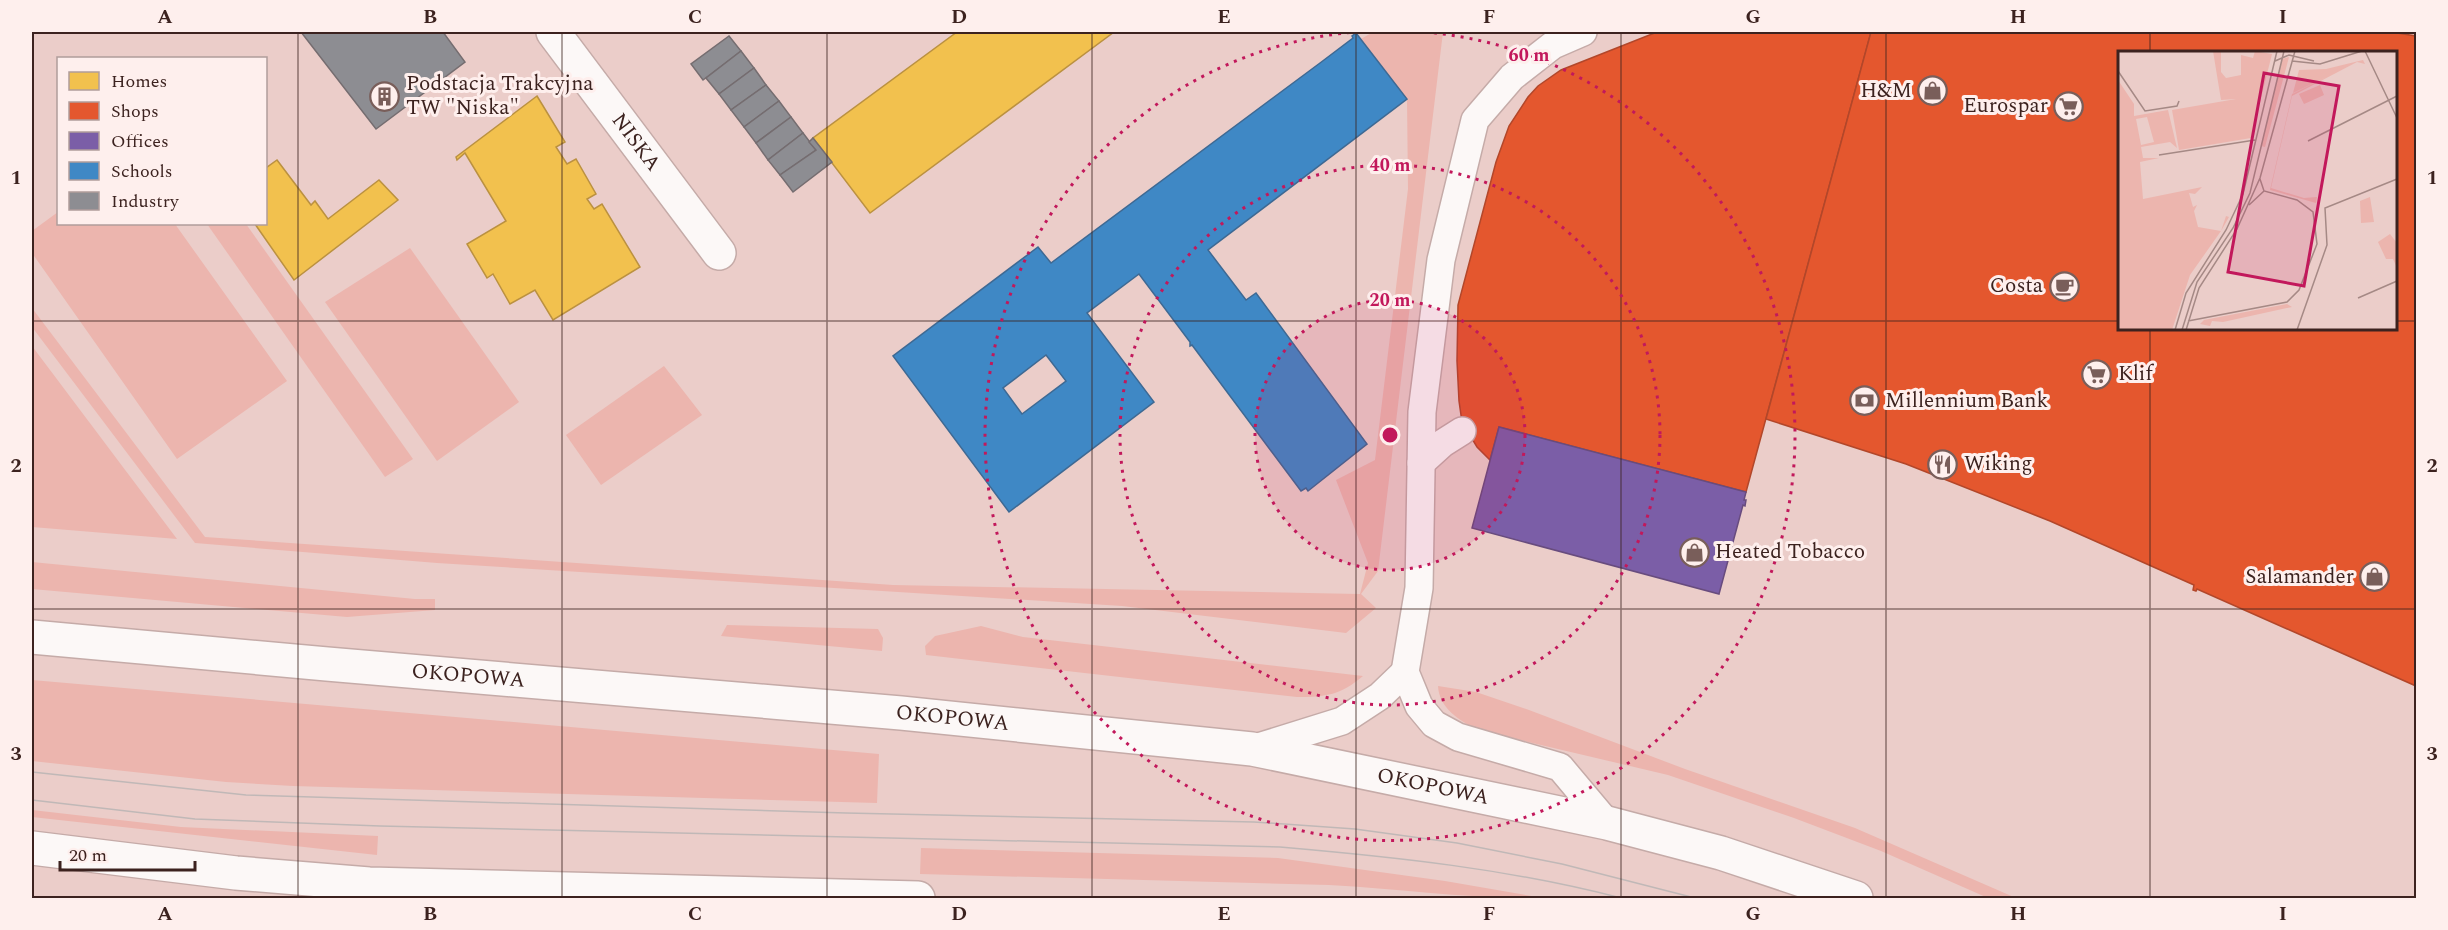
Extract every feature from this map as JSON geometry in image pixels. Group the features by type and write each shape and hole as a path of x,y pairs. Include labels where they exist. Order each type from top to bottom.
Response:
{"main road":[{"name":"NISKA","path":"553,32 719,253"},
{"name":"OKOPOWA","path":"32,637 901,713 1202,742 1252,749 1607,823 1721,853 1856,898"},
{"path":"32,848 236,873 369,884 918,898"}],"lane":[{"path":"1583,32 1553,45 1512,77 1475,120 1441,260 1422,412 1419,588 1405,672 1419,706 1434,724 1458,737 1560,767 1607,823"},
{"path":"1421,463 1443,443 1462,431"},
{"path":"1252,749 1342,721 1380,696 1405,672"}],"shaded area":[{"path":"1373,32 1443,32 1378,571 1361,594 1376,608 1346,633 1122,606 437,563 195,543 32,327 32,308 205,537 893,585 1360,594 1368,563 1336,480 1375,460 1408,189 1407,99 1361,39"},
{"path":"57,213 57,225 176,225 287,381 177,459 32,253 32,231"},
{"path":"208,225 247,225 413,459 385,477"},
{"path":"410,248 519,402 437,461 325,302"},
{"path":"32,346 177,539 32,527"},
{"path":"664,366 702,415 601,485 566,435"},
{"path":"32,562 415,599 435,599 435,610 347,617 32,589"},
{"path":"727,625 878,629 883,638 882,651 721,636"},
{"path":"981,626 1023,637 1363,676 1333,694 1297,697 926,655 925,646 935,636"},
{"path":"32,680 879,754 877,803 293,786 226,782 32,761"},
{"path":"1438,686 1476,692 1529,710 1685,769 1855,828 2016,898 1988,898 1881,851 1794,818 1668,775 1478,730 1458,718 1446,707 1439,694"},
{"path":"32,810 181,827 378,836 377,855 32,817"},
{"path":"921,848 1278,858 1445,881 1543,898 1463,895 1329,885 920,874"}],"building: Homes":[{"path":"957,32 1114,32 870,213 813,138"},
{"path":"537,96 565,142 556,147 567,164 576,159 596,194 587,199 594,209 602,204 640,267 553,320 535,290 510,304 493,274 487,278 467,244 506,221 465,153 457,160 456,157"},
{"path":"277,160 311,205 315,201 328,219 379,180 398,200 294,280 256,225 267,225 267,167"}],"building: Shops":[{"path":"1657,32 1871,32 1746,492 1499,427 1490,460 1477,447 1462,422 1457,361 1458,305 1496,162 1509,126 1538,86 1561,70"},
{"name":"Klif","path":"1871,32 2391,32 2416,36 2416,686 2197,589 2193,590 2194,585 2050,521 1906,464 1766,419"}],"building: Offices":[{"path":"1499,427 1746,492 1745,506 1743,505 1719,594 1472,528"}],"building: Schools":[{"path":"1356,33 1407,99 1208,250 1246,300 1256,293 1367,444 1308,491 1306,488 1301,491 1192,345 1190,346 1190,342 1139,274 1087,313 1154,402 1009,512 893,356 1038,247 1051,263 1320,63 1353,38 1352,36","holes":["1046,355 1066,381 1022,414 1003,388"]}],"building: Industry":[{"name":"Podstacja Trakcyjna TW \"Niska\"","path":"301,32 443,32 465,62 376,129"},
{"path":"729,36 741,51 703,80 691,64"},
{"path":"741,51 754,68 719,94 706,78"},
{"path":"754,68 766,85 731,110 719,94"},
{"path":"766,85 779,101 744,127 731,110"},
{"path":"779,101 791,117 756,143 744,127"},
{"path":"791,117 803,133 768,160 756,143"},
{"path":"803,133 816,150 780,175 768,160"},
{"path":"813,138 832,162 793,192 780,175 816,150 809,142"}],"tram line":[{"path":"32,772 246,795 846,813 1254,822 1355,829 1457,843 1562,864 1695,898"},
{"path":"32,800 195,819 380,826 1280,847 1452,865 1537,879 1621,898"}],"place":[{"name":"H&M","path":"1933,91"},
{"name":"Podstacja Trakcyjna TW \"Niska\"","path":"385,96"},
{"name":"Eurospar","path":"2069,106"},
{"name":"Costa","path":"2064,286"},
{"name":"Klif","path":"2097,374"},
{"name":"Millennium Bank","path":"1864,401"},
{"name":"Wiking","path":"1943,464"},
{"name":"Heated Tobacco","path":"1694,552"},
{"name":"Salamander","path":"2375,577"}]}
